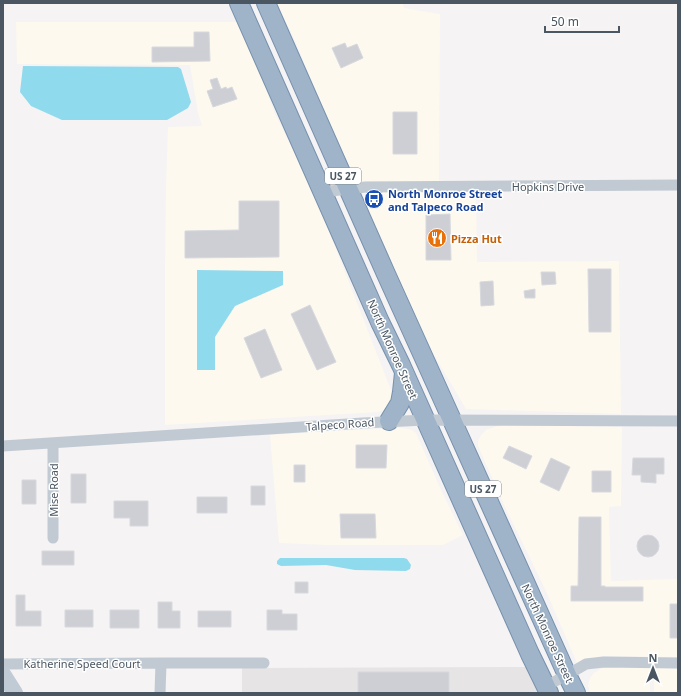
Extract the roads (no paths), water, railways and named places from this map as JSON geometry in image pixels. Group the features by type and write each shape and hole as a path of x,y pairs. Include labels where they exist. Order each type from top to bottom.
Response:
{"highway":[{"name":"North Monroe Street","path":"239,3 380,322 530,654 548,689"},
{"name":"North Monroe Street","path":"266,3 386,274 576,693"},
{"path":"277,89 300,79"},
{"path":"388,421 400,403 404,373"}],"main road":[{"path":"3,674 15,693"}],"street":[{"name":"Hopkins Drive","path":"322,192 366,187 678,185"},
{"name":"Talpeco Road","path":"3,446 388,421 678,421"},
{"name":"Mise Road","path":"53,443 53,538"},
{"path":"548,689 567,675 586,664 604,662 678,663"},
{"path":"160,693 161,663"},
{"name":"Katherine Speed Court","path":"3,664 264,663"}],"water":[{"path":"23,66 178,67 181,69 191,102 188,108 167,120 62,120 31,106 20,92"},
{"path":"197,270 283,271 283,285 235,306 215,337 215,370 197,370"},
{"path":"280,558 404,558 407,559 411,565 410,569 406,571 355,570 326,565 281,566 277,564 277,561"}],"place":[{"name":"North Monroe Street and Talpeco Road","path":"374,199"},
{"name":"Pizza Hut","path":"437,238"}]}
